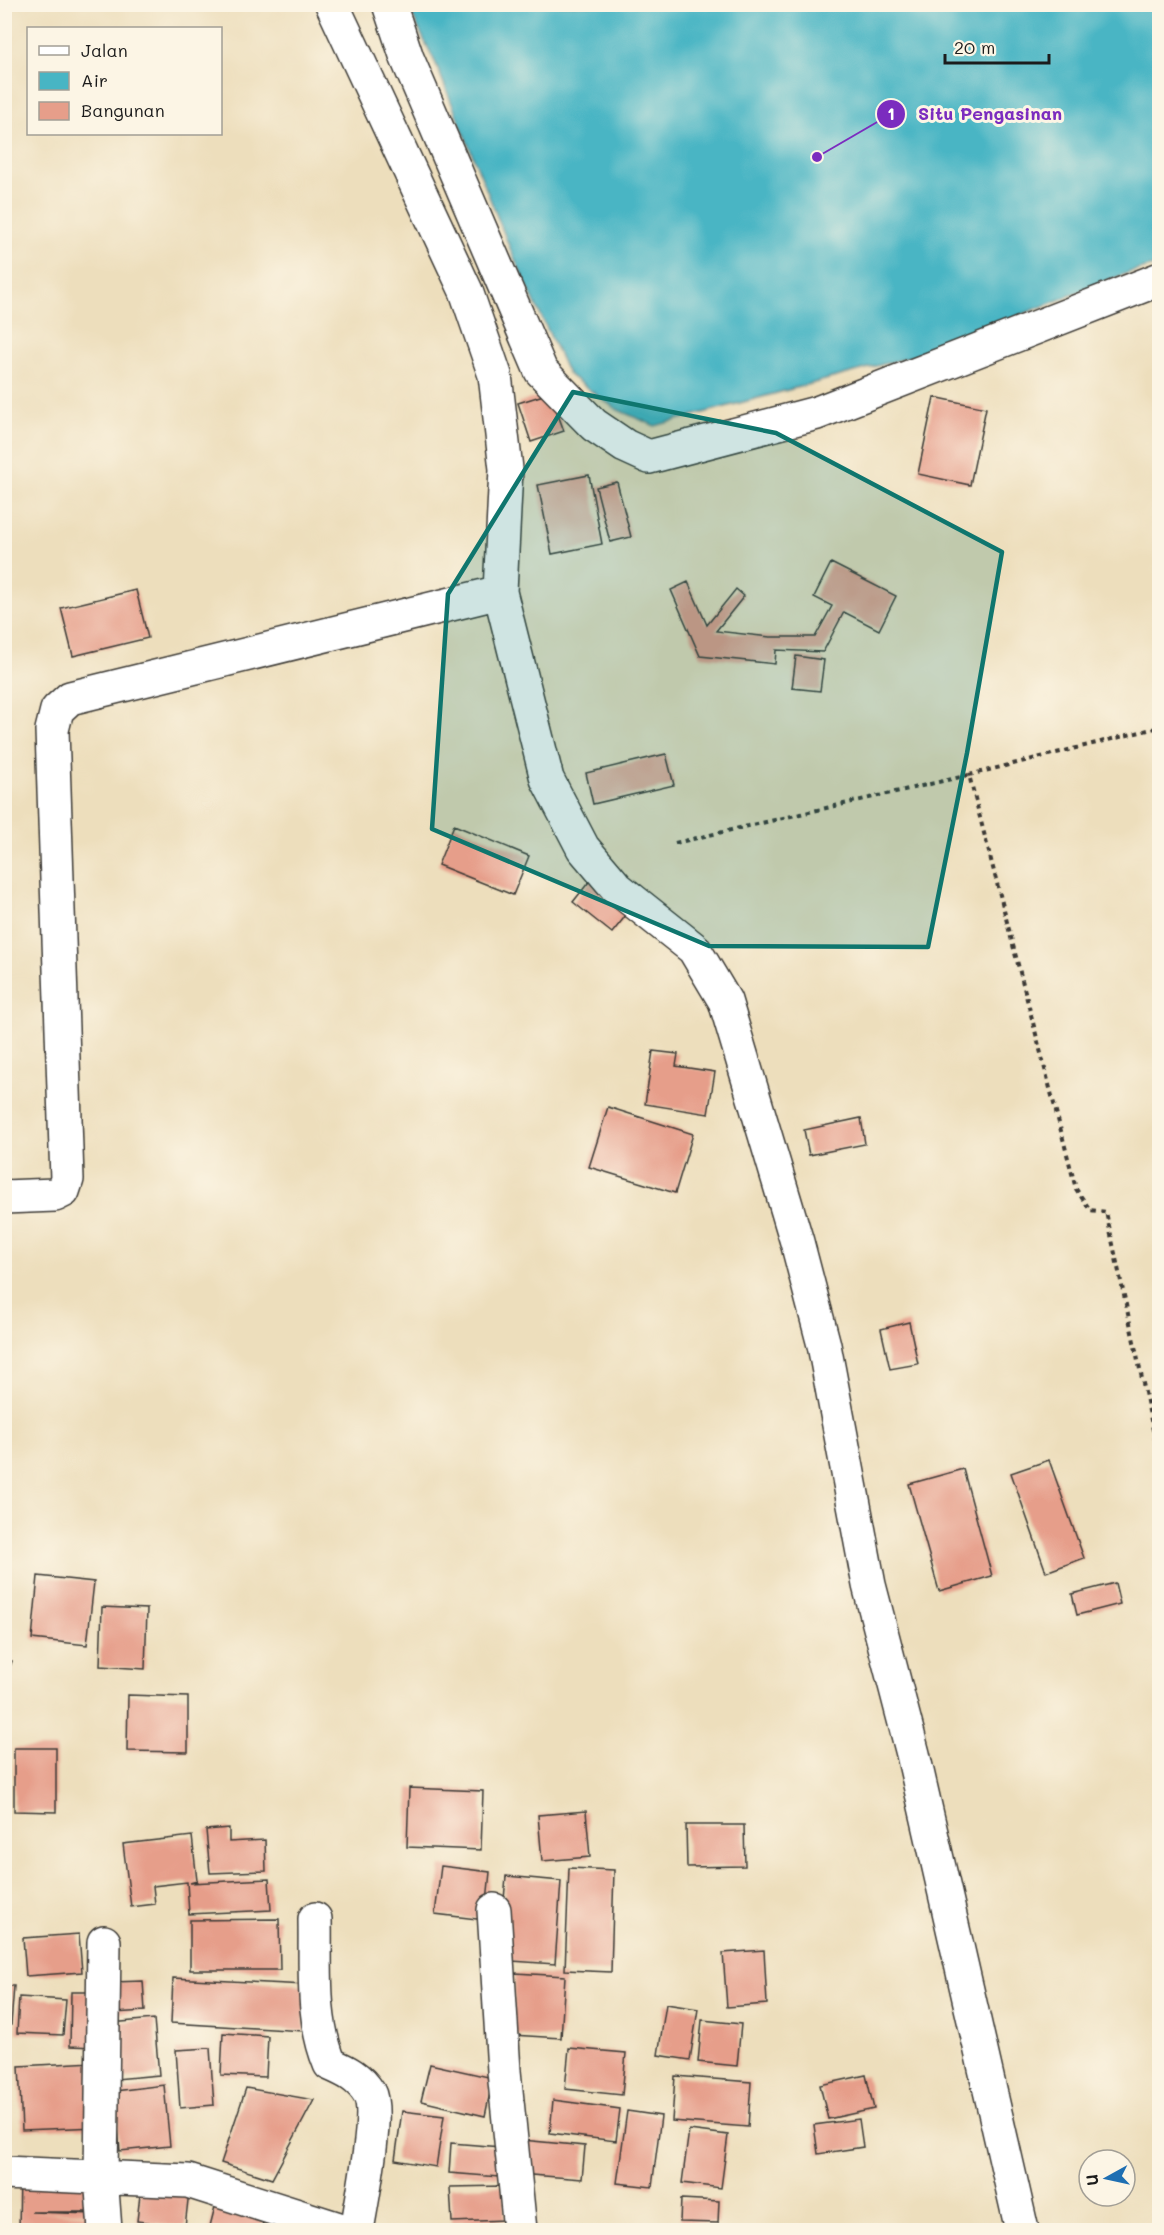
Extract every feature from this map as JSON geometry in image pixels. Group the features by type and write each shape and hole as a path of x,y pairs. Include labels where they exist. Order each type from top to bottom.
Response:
{"street":[{"path":"332,4 466,291 495,375 506,469 500,592 547,779 583,848 617,888 694,949 725,1001 797,1242 824,1345 869,1585 913,1754 1022,2230"},
{"path":"389,4 407,58 541,371 594,425 625,447 649,457 817,413 1160,279"},
{"path":"4,1197 55,1195 63,1191 67,1179 52,730 57,710 70,698 500,592"},
{"path":"494,1910 504,2071 520,2230"},
{"path":"315,1919 317,2004 321,2042 330,2064 356,2076 371,2096 373,2119 357,2230"},
{"path":"104,1942 101,2176 105,2230"},
{"path":"4,2173 188,2181 342,2230"}],"path":[{"path":"675,843 969,775 1158,728 1160,745"},
{"path":"969,775 1076,1189 1090,1210 1106,1212 1160,1462"}],"highlighted area":[{"path":"573,392 776,433 1002,552 967,753 928,947 709,946 432,829 448,594"}],"water":[{"path":"407,5 1159,5 1159,265 1130,272 921,354 655,426 616,409 568,374 511,251 436,64"}],"building":[{"path":"550,393 564,431 531,442 518,403"},
{"path":"934,397 986,408 970,485 918,474"},
{"path":"589,475 602,544 552,554 538,485"},
{"path":"617,482 631,537 610,542 596,487"},
{"path":"831,563 896,596 879,630 844,612 823,652 776,650 775,664 700,656 671,590 688,582 707,625 736,589 744,596 716,631 770,637 815,637 832,606 814,597"},
{"path":"136,590 148,638 73,656 61,608"},
{"path":"796,656 824,660 820,691 792,688"},
{"path":"666,754 674,785 593,804 586,773"},
{"path":"454,825 529,856 513,895 438,865"},
{"path":"592,878 631,909 612,933 573,902"},
{"path":"653,1051 678,1054 676,1066 715,1072 708,1114 645,1104"},
{"path":"608,1107 693,1134 675,1193 589,1167"},
{"path":"861,1118 865,1144 809,1155 804,1130"},
{"path":"909,1322 918,1364 890,1369 881,1329"},
{"path":"1049,1460 1084,1558 1046,1572 1011,1473"},
{"path":"963,1469 992,1576 939,1591 909,1484"},
{"path":"38,1576 94,1582 87,1645 32,1639"},
{"path":"1115,1583 1120,1604 1077,1615 1072,1594"},
{"path":"102,1607 147,1609 145,1669 100,1666"},
{"path":"4,1659 12,1661 5,1681 4,1681"},
{"path":"128,1695 188,1697 188,1752 127,1751"},
{"path":"14,1748 56,1748 56,1812 14,1811"},
{"path":"409,1788 483,1791 481,1850 407,1847"},
{"path":"586,1811 590,1857 542,1861 538,1815"},
{"path":"686,1825 744,1825 745,1866 687,1867"},
{"path":"229,1828 229,1842 265,1840 266,1871 210,1873 206,1830"},
{"path":"192,1836 197,1881 190,1883 269,1879 271,1910 189,1914 187,1882 153,1886 155,1904 131,1907 123,1844"},
{"path":"441,1866 490,1872 485,1920 435,1914"},
{"path":"569,1868 614,1870 611,1972 565,1970"},
{"path":"506,1876 561,1881 555,1964 499,1960"},
{"path":"279,1919 280,1970 190,1970 190,1920"},
{"path":"79,1934 82,1972 26,1976 23,1938"},
{"path":"764,1950 767,2004 727,2007 723,1953"},
{"path":"515,1973 565,1976 561,2038 512,2035"},
{"path":"173,1978 306,1985 304,2031 171,2023"},
{"path":"143,1981 145,2011 114,2013 113,1982"},
{"path":"4,1986 14,1986 11,2025 4,2025"},
{"path":"71,1992 98,1992 97,2047 70,2046"},
{"path":"19,1997 66,2000 63,2035 17,2033"},
{"path":"666,2004 698,2009 690,2060 658,2055"},
{"path":"154,2019 159,2075 116,2079 111,2023"},
{"path":"702,2020 741,2024 737,2066 698,2062"},
{"path":"223,2033 268,2036 266,2077 221,2075"},
{"path":"210,2048 214,2105 180,2108 176,2050"},
{"path":"569,2048 626,2053 622,2095 565,2089"},
{"path":"94,2062 98,2127 22,2130 19,2066"},
{"path":"430,2064 493,2078 485,2116 421,2101"},
{"path":"866,2075 874,2109 828,2119 820,2085"},
{"path":"675,2076 751,2082 748,2127 672,2121"},
{"path":"164,2085 170,2146 120,2151 115,2091"},
{"path":"246,2088 314,2100 272,2179 221,2163"},
{"path":"553,2100 620,2109 616,2141 550,2133"},
{"path":"402,2111 444,2116 436,2167 395,2160"},
{"path":"627,2111 661,2116 652,2187 617,2183"},
{"path":"859,2119 863,2147 818,2154 814,2125"},
{"path":"689,2130 728,2135 721,2188 682,2183"},
{"path":"522,2140 585,2146 582,2179 519,2174"},
{"path":"451,2143 501,2147 499,2177 449,2173"},
{"path":"20,2176 89,2178 88,2212 31,2212 95,2214 95,2230 19,2230"},
{"path":"141,2186 189,2191 185,2227 137,2221"},
{"path":"504,2186 505,2220 452,2222 450,2187"},
{"path":"218,2195 267,2208 261,2230 209,2230"},
{"path":"681,2199 719,2201 718,2223 680,2222"}],"place":[{"name":"Situ Pengasinan","path":"817,157"}]}
